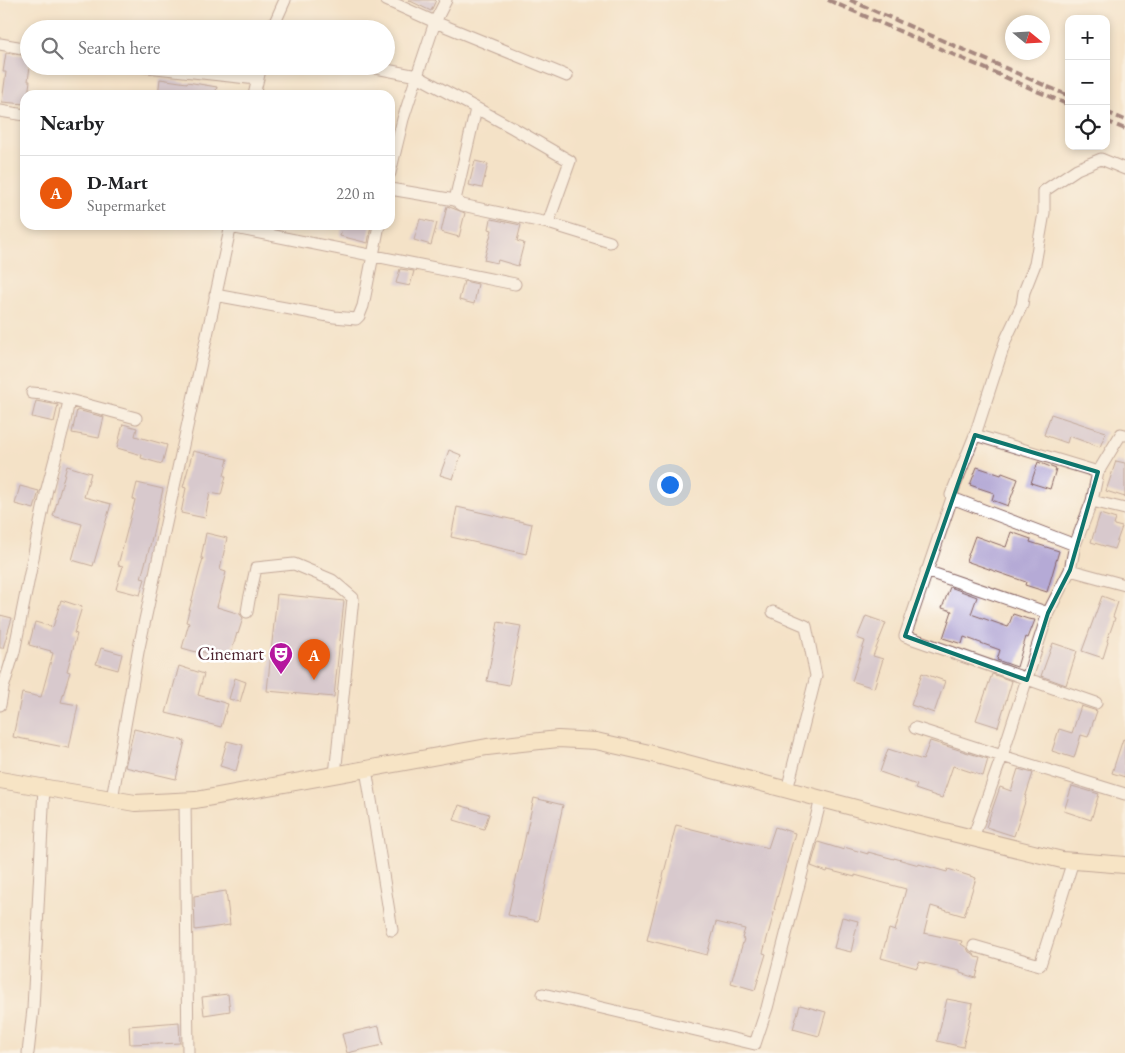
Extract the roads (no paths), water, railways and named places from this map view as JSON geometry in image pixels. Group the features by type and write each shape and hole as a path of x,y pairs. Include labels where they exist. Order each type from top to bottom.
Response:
{"street":[{"path":"276,20 284,0"},
{"path":"386,0 567,76"},
{"path":"395,152 416,76 435,22 446,0"},
{"path":"0,44 20,47"},
{"path":"395,72 416,76 570,161 548,223"},
{"path":"220,75 257,79"},
{"path":"255,90 258,75"},
{"path":"455,200 476,108"},
{"path":"0,111 20,114"},
{"path":"1096,703 905,636 952,498 951,495 975,434 1006,339 1022,306 1024,292 1035,264 1044,213 1044,191 1077,169 1101,159 1125,169"},
{"path":"395,190 455,200 462,205 548,223 610,242"},
{"path":"112,799 138,652 229,230"},
{"path":"249,230 515,284"},
{"path":"215,295 334,317 356,319 364,306 378,230"},
{"path":"32,393 69,400 136,418"},
{"path":"0,705 14,652 47,488 69,400"},
{"path":"975,434 1098,472"},
{"path":"972,838 1002,756 1048,613 1070,570 1076,545 1092,500 1098,472 1121,434 1125,435"},
{"path":"952,498 1076,545"},
{"path":"1092,500 1125,510"},
{"path":"248,612 256,568 294,564 332,580 353,598 335,775"},
{"path":"1070,570 1125,585"},
{"path":"926,571 1048,613"},
{"path":"773,612 806,626 816,676 787,790"},
{"path":"915,728 1125,794"},
{"path":"0,780 135,803 186,801 486,747 558,739 596,741 1062,860 1125,865"},
{"path":"366,769 392,930"},
{"path":"28,1053 33,1009 44,787"},
{"path":"543,994 755,1044 767,1008 821,799"},
{"path":"186,801 188,1053"},
{"path":"974,946 1040,965 1073,861"}],"railway":[{"path":"828,0 1065,103"},
{"path":"850,0 1065,94"},
{"path":"1110,114 1125,120"},
{"path":"1110,123 1125,129"}],"place":[{"name":"Cinemart","path":"281,675"},
{"name":"D-Mart","path":"314,680"}]}
